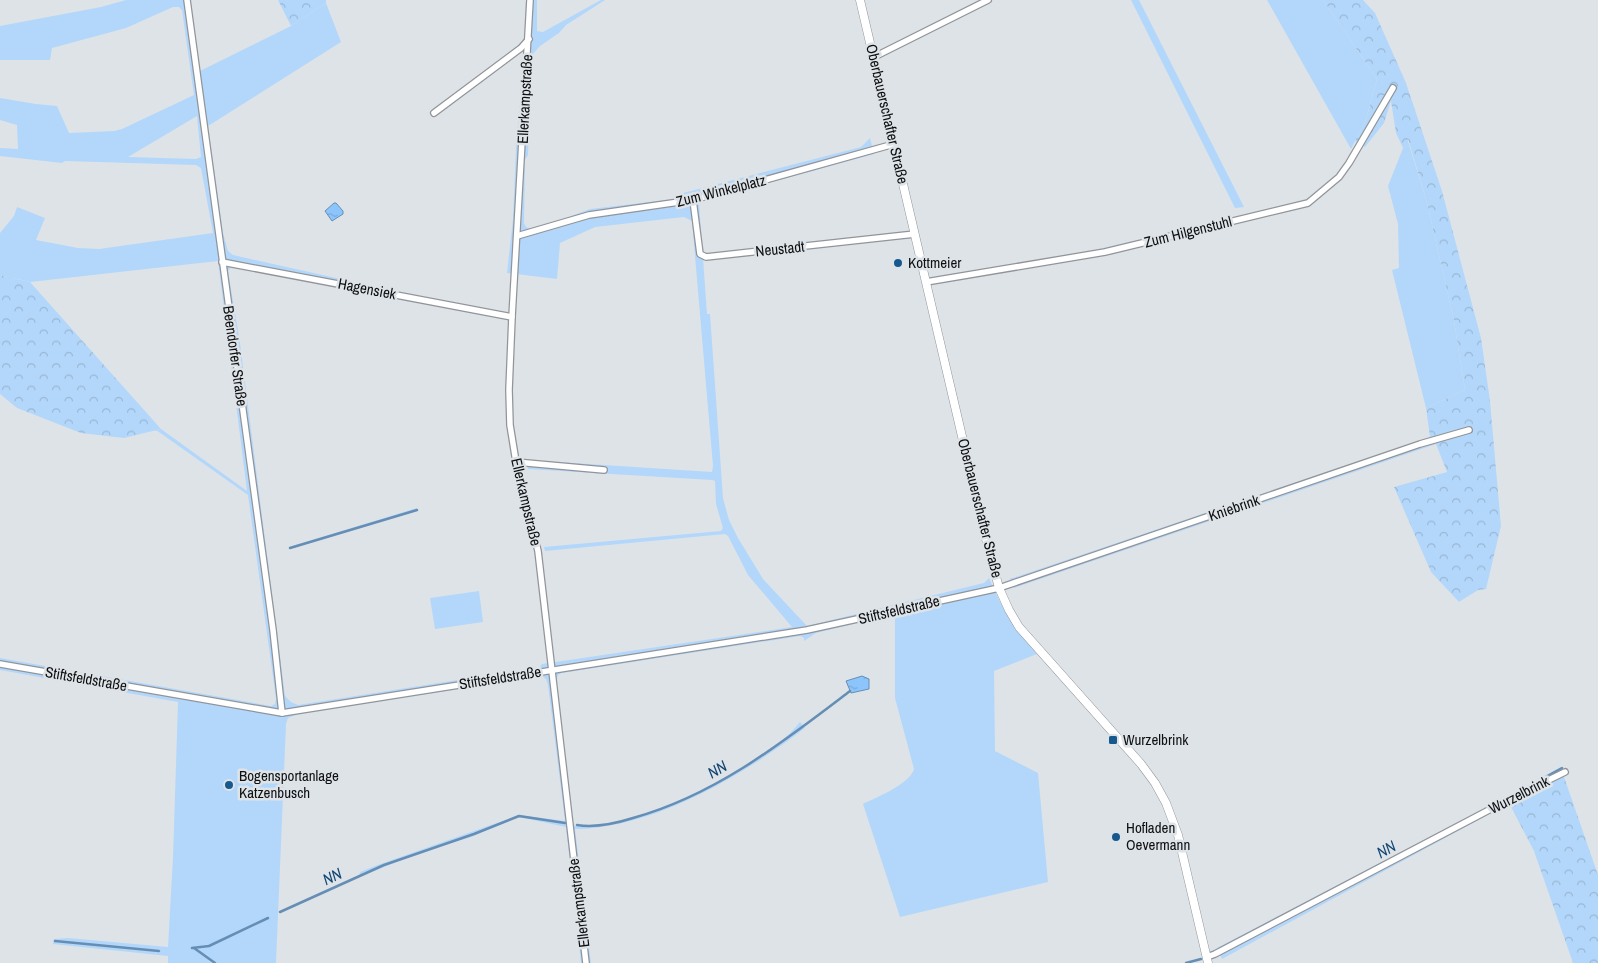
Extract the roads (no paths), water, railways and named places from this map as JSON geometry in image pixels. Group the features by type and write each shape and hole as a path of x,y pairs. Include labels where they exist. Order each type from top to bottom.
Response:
{"main road":[{"name":"Oberbauerschafter Straße","path":"860,0 999,588 1019,627 1141,764 1155,783 1166,803 1178,835 1208,960"}],"street":[{"name":"Beendorfer Straße","path":"187,0 273,630 282,713"},
{"name":"Ellerkampstraße","path":"530,0 512,317 509,390 510,425 516,462 538,551 586,963"},
{"path":"874,57 988,0"},
{"name":"Ellerkampstraße","path":"434,112 521,48 528,39"},
{"name":"Zum Hilgenstuhl","path":"926,282 1105,252 1308,203 1339,177 1393,88"},
{"name":"Zum Winkelplatz","path":"517,236 589,215 693,200 894,144"},
{"name":"Neustadt","path":"693,200 700,254 706,257 915,234"},
{"name":"Hagensiek","path":"222,262 512,317"},
{"name":"Kniebrink","path":"999,588 1420,444 1469,430"},
{"path":"516,462 604,470"},
{"name":"Stiftsfeldstraße","path":"0,664 282,713 807,630 999,588"},
{"name":"Wurzelbrink","path":"1208,960 1508,800 1565,772"}],"water":[{"path":"334,203 343,211 343,214 332,221 325,211"},
{"path":"862,676 869,679 869,689 851,693 846,681"}],"waterway":[{"path":"290,548 417,510"},
{"name":"NN","path":"577,825 598,826 619,822 663,808 692,796 748,765 774,748 850,691"},
{"name":"NN","path":"1520,791 1562,768"},
{"name":"NN","path":"280,912 384,865 474,834 519,816 565,823"},
{"name":"NN","path":"192,948 209,946 268,918"},
{"path":"55,941 159,951"},
{"name":"NN","path":"194,948 215,963"},
{"name":"NN","path":"1186,963 1201,959"}],"place":[{"name":"Kottmeier","path":"898,263"},
{"name":"Wurzelbrink","path":"1113,740"},
{"name":"Bogensportanlage Katzenbusch","path":"229,785"},
{"name":"Hofladen Oevermann","path":"1116,837"}]}
